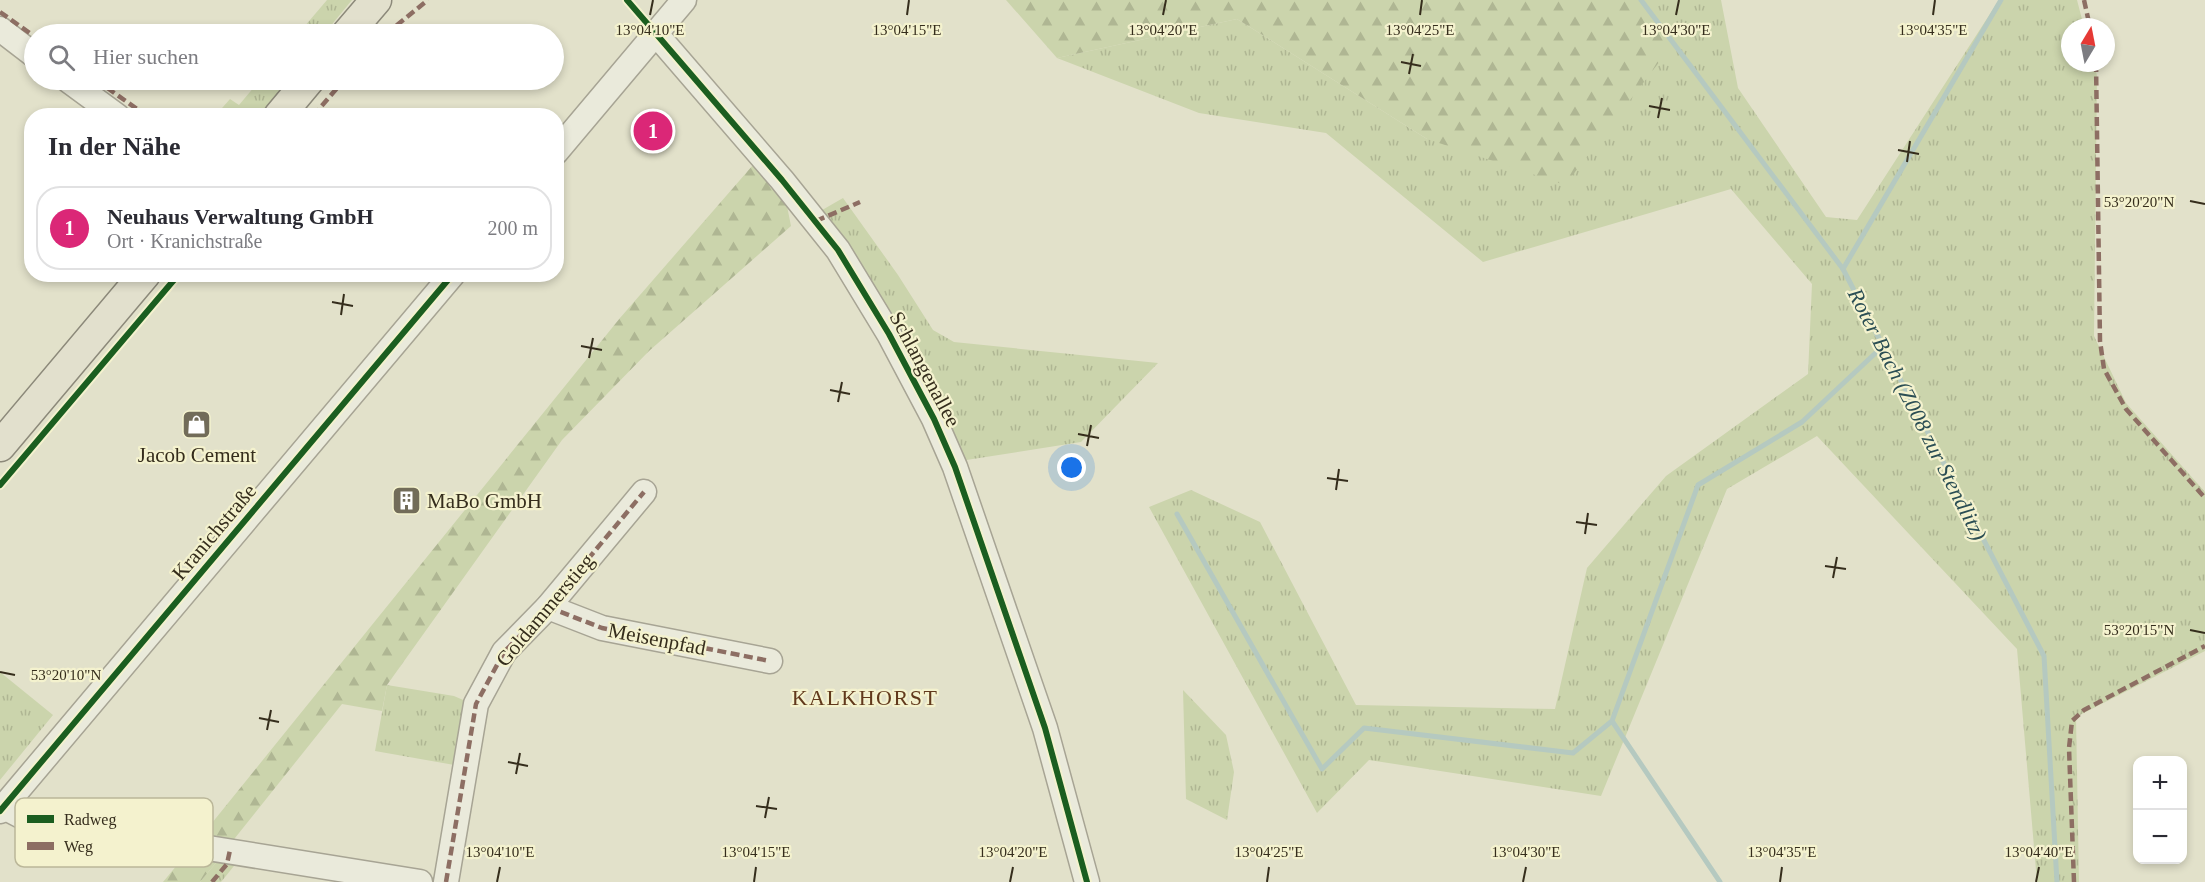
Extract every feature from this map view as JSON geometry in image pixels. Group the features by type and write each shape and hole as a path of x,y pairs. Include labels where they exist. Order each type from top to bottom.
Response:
{"main road":[{"path":"356,24 376,0"},
{"path":"286,108 301,90"},
{"path":"0,446 138,282"}],"street":[{"path":"564,143 684,0"},
{"path":"0,29 24,47"},
{"name":"Schlangenallee","path":"656,34 782,180 838,250 890,334 934,419 955,467 1045,728 1087,882"},
{"path":"82,90 106,108"},
{"name":"Kranichstraße","path":"2,809 446,282"},
{"name":"Goldammerstieg","path":"446,882 476,704 504,652 548,607 644,492"},
{"name":"Meisenpfad","path":"548,607 602,628 770,661"},
{"path":"213,849 420,882"}],"green space":[{"path":"327,0 352,0 332,24 307,24"},
{"path":"1006,0 1641,0 1673,44 1565,185 1427,139 1237,19 1057,58"},
{"path":"1641,0 1721,0 1738,88 1826,217 1857,220 1999,0 2077,0 2082,18 2061,18 2061,72 2096,72 2097,76 2094,336 2126,403 2205,492 2205,651 2076,717 2079,882 2037,882 2017,649 1817,436 1727,489 1601,796 1369,760 1317,813 1149,507 1191,490 1260,522 1356,705 1555,709 1587,568 1666,476 1808,374 1812,284 1731,189 1483,262 1326,133 1199,113 1057,58 1237,19 1427,139 1673,44"},
{"path":"252,90 286,90 271,108 222,108 230,99 239,105"},
{"path":"753,165 786,201 791,226 649,351 562,440 387,685 382,711 342,704 231,843 213,841 213,822 620,318"},
{"path":"843,198 898,275 933,330 954,342 1158,363 1081,442 960,461 817,213"},
{"path":"0,672 53,715 0,780"},
{"path":"387,685 454,696 470,703 460,766 375,751"},
{"path":"1183,690 1226,735 1234,772 1227,820 1186,799"},
{"path":"213,857 220,858 213,866"},
{"path":"220,858 238,861 221,882 200,882"},
{"path":"175,867 212,867 200,882 163,882"}],"waterway":[{"name":"Roter Bach (Z008 zur Stendlitz)","path":"1641,0 1843,269 2044,656 2057,882"},
{"path":"1843,269 2001,0"},
{"path":"1720,882 1612,721 1698,485 1802,422 1883,346"},
{"path":"1177,514 1322,769 1364,728 1573,753 1612,721"}],"marked path":[{"path":"398,24 428,0"},
{"path":"2084,0 2088,18"},
{"path":"0,12 24,29"},
{"path":"2096,72 2100,341 2104,369 2126,409 2205,498"},
{"path":"110,90 136,108"},
{"path":"320,108 335,90"},
{"path":"816,221 860,202"},
{"path":"446,882 476,704 504,652 548,607 644,492"},
{"path":"548,607 602,628 770,661"},
{"path":"2074,882 2069,748 2072,721 2084,710 2205,646"},
{"path":"212,882 227,864 230,850"}],"cycle path":[{"path":"627,0 782,180 838,250 889,334 934,419 955,467 1045,728 1087,882"},
{"path":"0,485 172,282"},
{"path":"0,811 446,282"}],"place":[{"name":"Neuhaus Verwaltung GmbH","path":"653,131"},
{"name":"Jacob Cement","path":"197,424"},
{"name":"MaBo GmbH","path":"406,501"}],"district":[{"name":"KALKHORST","path":"865,697"}]}
